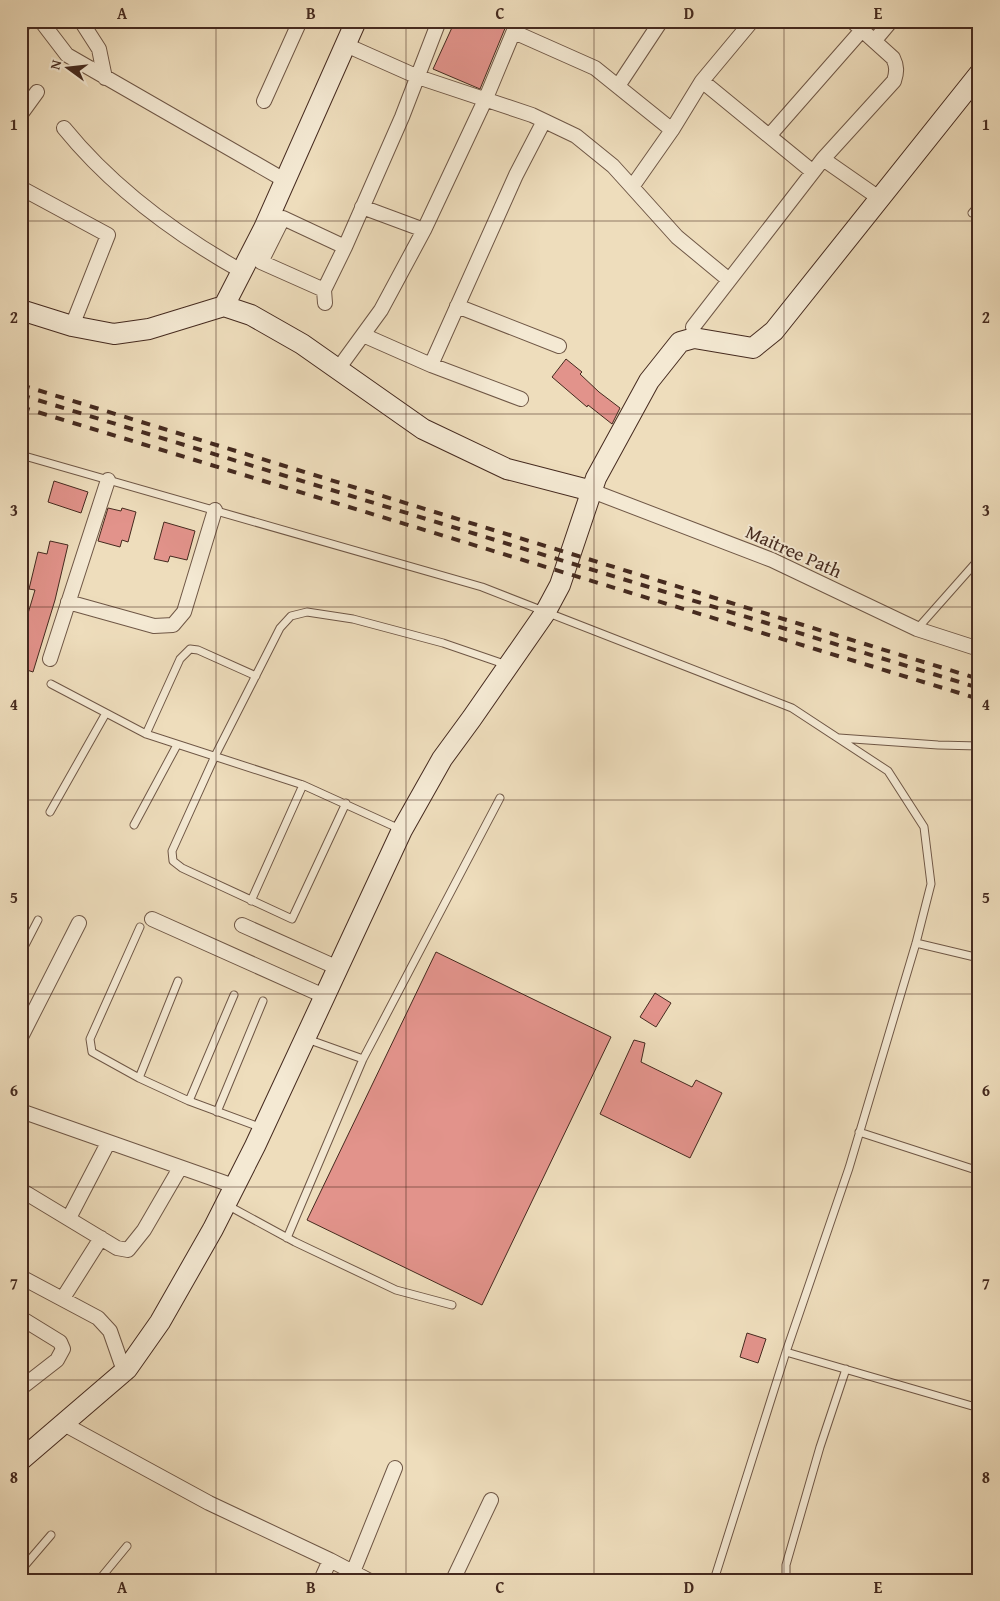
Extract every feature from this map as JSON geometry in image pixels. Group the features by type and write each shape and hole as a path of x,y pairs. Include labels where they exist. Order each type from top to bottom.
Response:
{"street":[{"path":"21,28 26,21"},
{"path":"41,21 67,55 286,181"},
{"path":"81,21 99,49 105,78"},
{"path":"264,101 300,21"},
{"path":"224,306 243,272 286,181 356,21"},
{"path":"344,247 283,218 261,262 325,297 344,247 418,76 439,21"},
{"path":"618,86 661,21"},
{"path":"632,187 672,130 702,81 752,21"},
{"path":"875,40 891,21"},
{"path":"693,327 813,172 894,81 896,64 893,58 857,26 769,136"},
{"path":"338,369 381,310 407,266 486,98 516,27 596,68 672,130"},
{"path":"346,45 418,76 486,98 576,136 613,166 677,237 729,280"},
{"path":"21,1460 124,1370 160,1322 225,1205 402,830 442,759 544,613 566,572 596,478 649,381 680,342 694,338 753,348 774,331 979,74"},
{"path":"702,81 813,172"},
{"path":"21,114 37,92"},
{"path":"431,365 516,175 544,121"},
{"path":"64,128 83,151 138,200 194,244 243,272"},
{"path":"824,159 879,198"},
{"path":"21,188 108,235 72,326"},
{"path":"362,207 424,230"},
{"path":"21,310 72,326 114,334 149,329 224,306 251,315 302,344 362,388 423,429 507,469 592,491"},
{"path":"457,306 559,346"},
{"path":"363,335 431,365 521,399"},
{"path":"50,658 108,480"},
{"name":"Maitree Path","path":"592,491 772,560 917,629 979,649"},
{"path":"68,602 154,626 173,625 184,612 214,510"},
{"path":"152,919 324,996"},
{"path":"23,1030 79,922"},
{"path":"242,925 338,968"},
{"path":"21,1111 234,1186"},
{"path":"68,1218 108,1143"},
{"path":"21,1190 123,1250 132,1246 180,1168"},
{"path":"63,1298 101,1238"},
{"path":"21,1277 98,1318 110,1331 124,1370"},
{"path":"21,1318 60,1342 63,1350 57,1360 21,1388"},
{"path":"62,1423 209,1502 368,1580"},
{"path":"353,1572 395,1468"},
{"path":"453,1580 491,1500"},
{"path":"320,1580 330,1560"}],"lane":[{"path":"972,213 979,205"},
{"path":"21,455 482,587 544,613 792,708 888,771 924,827 931,884 916,943 860,1132 786,1352 714,1580"},
{"path":"917,629 979,559"},
{"path":"346,804 292,919 182,868 173,861 172,851 214,756 280,628 291,616 307,612 353,619 443,643 507,665"},
{"path":"146,734 180,659 190,649 198,650 256,676"},
{"path":"51,684 146,734 303,785 402,830"},
{"path":"50,812 106,713"},
{"path":"838,738 979,746"},
{"path":"134,825 177,745"},
{"path":"251,901 303,785"},
{"path":"287,1238 363,1059 500,798"},
{"path":"21,953 38,920"},
{"path":"140,927 93,1031 89,1046 92,1052 139,1078 189,1101 262,1128"},
{"path":"916,943 979,958"},
{"path":"139,1078 178,981"},
{"path":"189,1101 234,995"},
{"path":"217,1112 263,1001"},
{"path":"304,1038 363,1059"},
{"path":"860,1132 979,1171"},
{"path":"225,1205 287,1238 396,1290 452,1305"},
{"path":"786,1352 979,1408"},
{"path":"786,1580 786,1565 820,1447 846,1369"},
{"path":"21,1570 51,1535"},
{"path":"99,1580 127,1546"}],"building":[{"path":"455,21 508,21 480,89 433,69"},
{"path":"566,359 582,372 580,374 599,392 620,408 612,424 588,405 587,407 552,377"},
{"path":"54,481 88,492 81,513 48,502"},
{"path":"108,508 121,511 122,508 136,512 128,542 122,540 120,547 98,541"},
{"path":"164,522 195,531 187,560 170,556 168,562 154,559"},
{"path":"50,541 68,545 55,600 33,672 21,668 21,637 35,590 29,589 38,552 47,554"},
{"path":"436,952 611,1037 482,1305 307,1220"},
{"path":"655,993 671,1003 656,1027 640,1017"},
{"path":"634,1040 645,1043 641,1062 692,1087 696,1080 722,1093 690,1158 600,1114"},
{"path":"747,1333 766,1339 758,1363 740,1357"}],"railway":[{"path":"21,385 979,679"},
{"path":"21,395 979,688"},
{"path":"21,407 979,699"}]}
